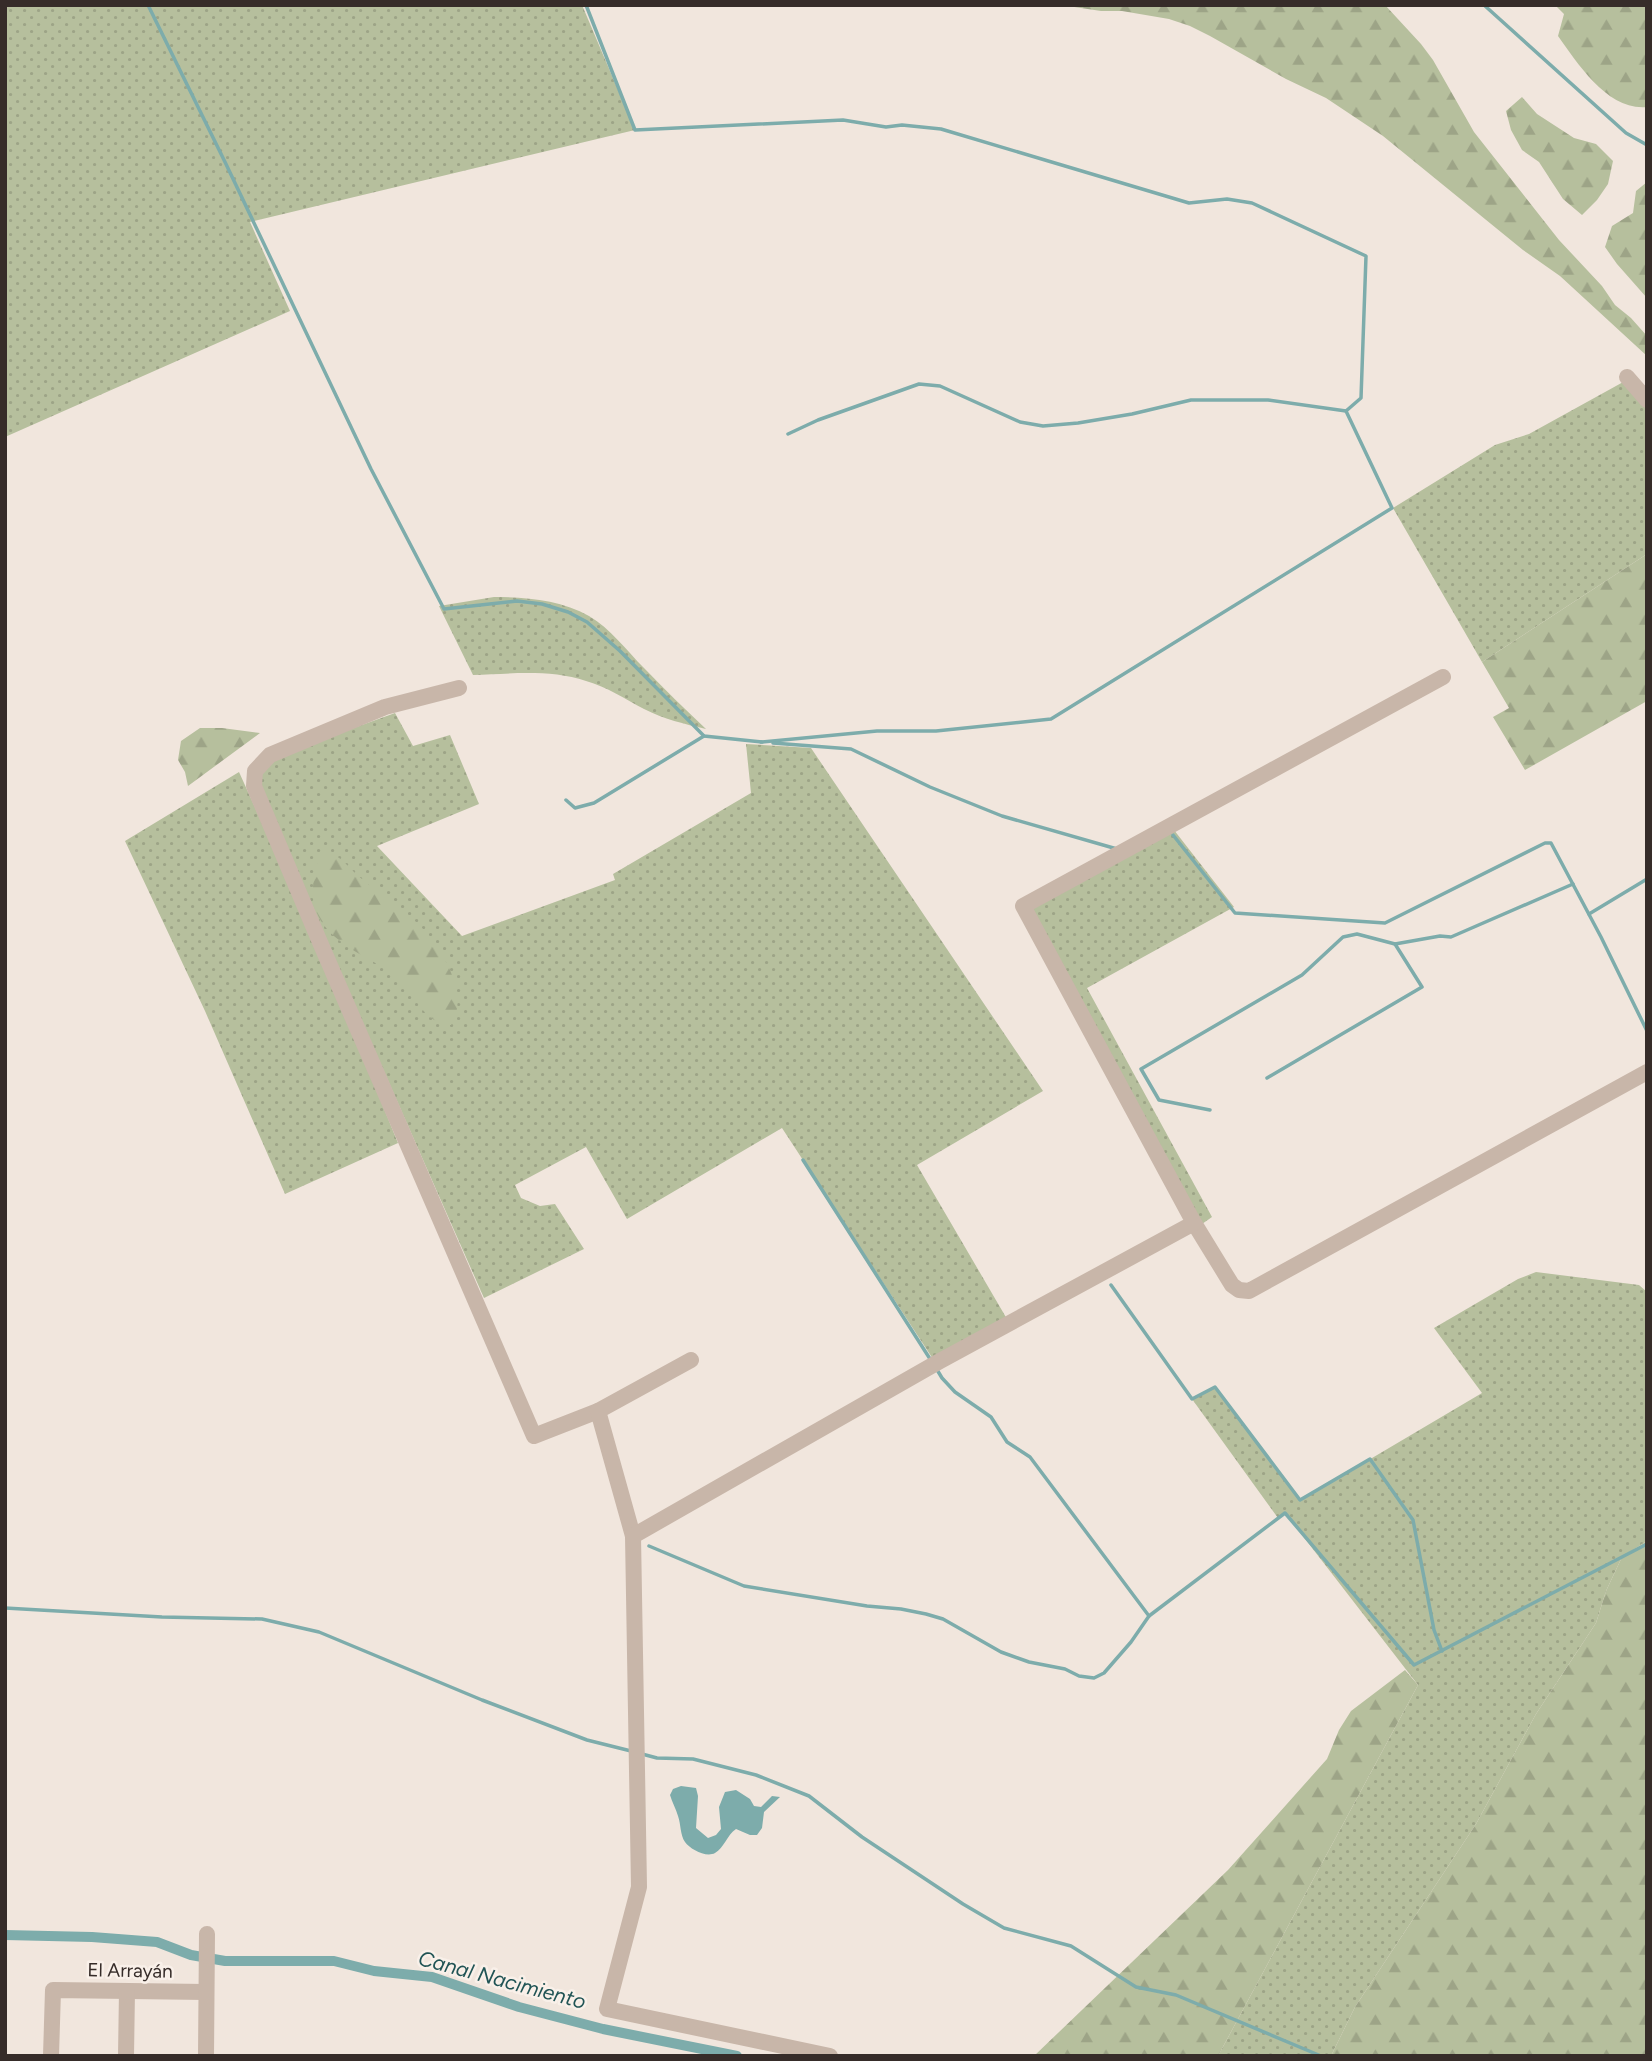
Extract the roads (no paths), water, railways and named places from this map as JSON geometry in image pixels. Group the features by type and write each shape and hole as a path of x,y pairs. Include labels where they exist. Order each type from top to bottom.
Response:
{"street":[{"path":"1627,377 1647,400"},
{"path":"1443,677 1023,906 1194,1223 1232,1284 1239,1290 1249,1291 1647,1072"},
{"path":"459,688 385,707 270,755 256,771 254,786 534,1436 598,1411 691,1360"},
{"path":"633,1536 940,1361 1194,1223"},
{"path":"598,1411 633,1536 639,1886 607,2009 830,2056"},
{"path":"205,2056 207,1934"},
{"name":"El Arrayán","path":"51,2056 53,1990 206,1992"},
{"path":"126,2056 127,1991"}],"water":[{"path":"681,1786 696,1788 696,1828 708,1838 721,1829 719,1807 725,1792 736,1790 750,1799 754,1806 761,1807 772,1796 780,1797 764,1812 762,1828 757,1835 736,1829 718,1851 703,1854 687,1845 681,1833 670,1795 673,1789"}],"waterway":[{"path":"148,5 371,469 444,609 517,601 542,604 568,612 587,622 620,651 704,736 762,742"},
{"path":"586,5 635,130 843,120 886,127 902,125 941,129 1189,203 1227,199 1252,203 1366,256 1361,398 1346,411 1392,508 1051,719 936,731 877,731 761,742"},
{"path":"1484,5 1626,133 1647,145"},
{"path":"788,434 818,420 919,384 940,386 1020,422 1043,426 1132,414 1191,400 1268,400 1346,411"},
{"path":"566,800 575,808 594,803 704,736"},
{"path":"773,743 851,749 930,787 1002,816 1117,849"},
{"path":"1173,835 1235,913 1385,923 1545,843 1551,843 1647,1031"},
{"path":"1589,914 1647,879"},
{"path":"1210,1110 1159,1100 1141,1069 1302,975 1343,937 1357,934 1395,944 1440,936 1451,937 1573,884"},
{"path":"1267,1078 1422,987 1395,944"},
{"path":"803,1160 932,1362"},
{"path":"1111,1285 1192,1399 1215,1387 1300,1500 1370,1459 1413,1520 1434,1630 1442,1651"},
{"path":"936,1368 955,1392 991,1417 1007,1442 1030,1457 1149,1616 1285,1513 1414,1665 1647,1544"},
{"path":"649,1546 744,1586 901,1609 943,1619 1001,1652 1029,1662 1065,1669 1079,1676 1094,1678 1104,1673 1149,1616"},
{"path":"5,1608 162,1617 262,1619 319,1632 482,1700 587,1740 631,1751"},
{"path":"642,1754 657,1758 693,1759 756,1775 809,1796 862,1837 1004,1928 1071,1946 1136,1987 1176,1995 1321,2056"},
{"name":"Canal Nacimiento","path":"5,1935 157,1942 191,1955 225,1961 334,1961 374,1971 432,1977 519,2007 603,2029 737,2056"}]}
